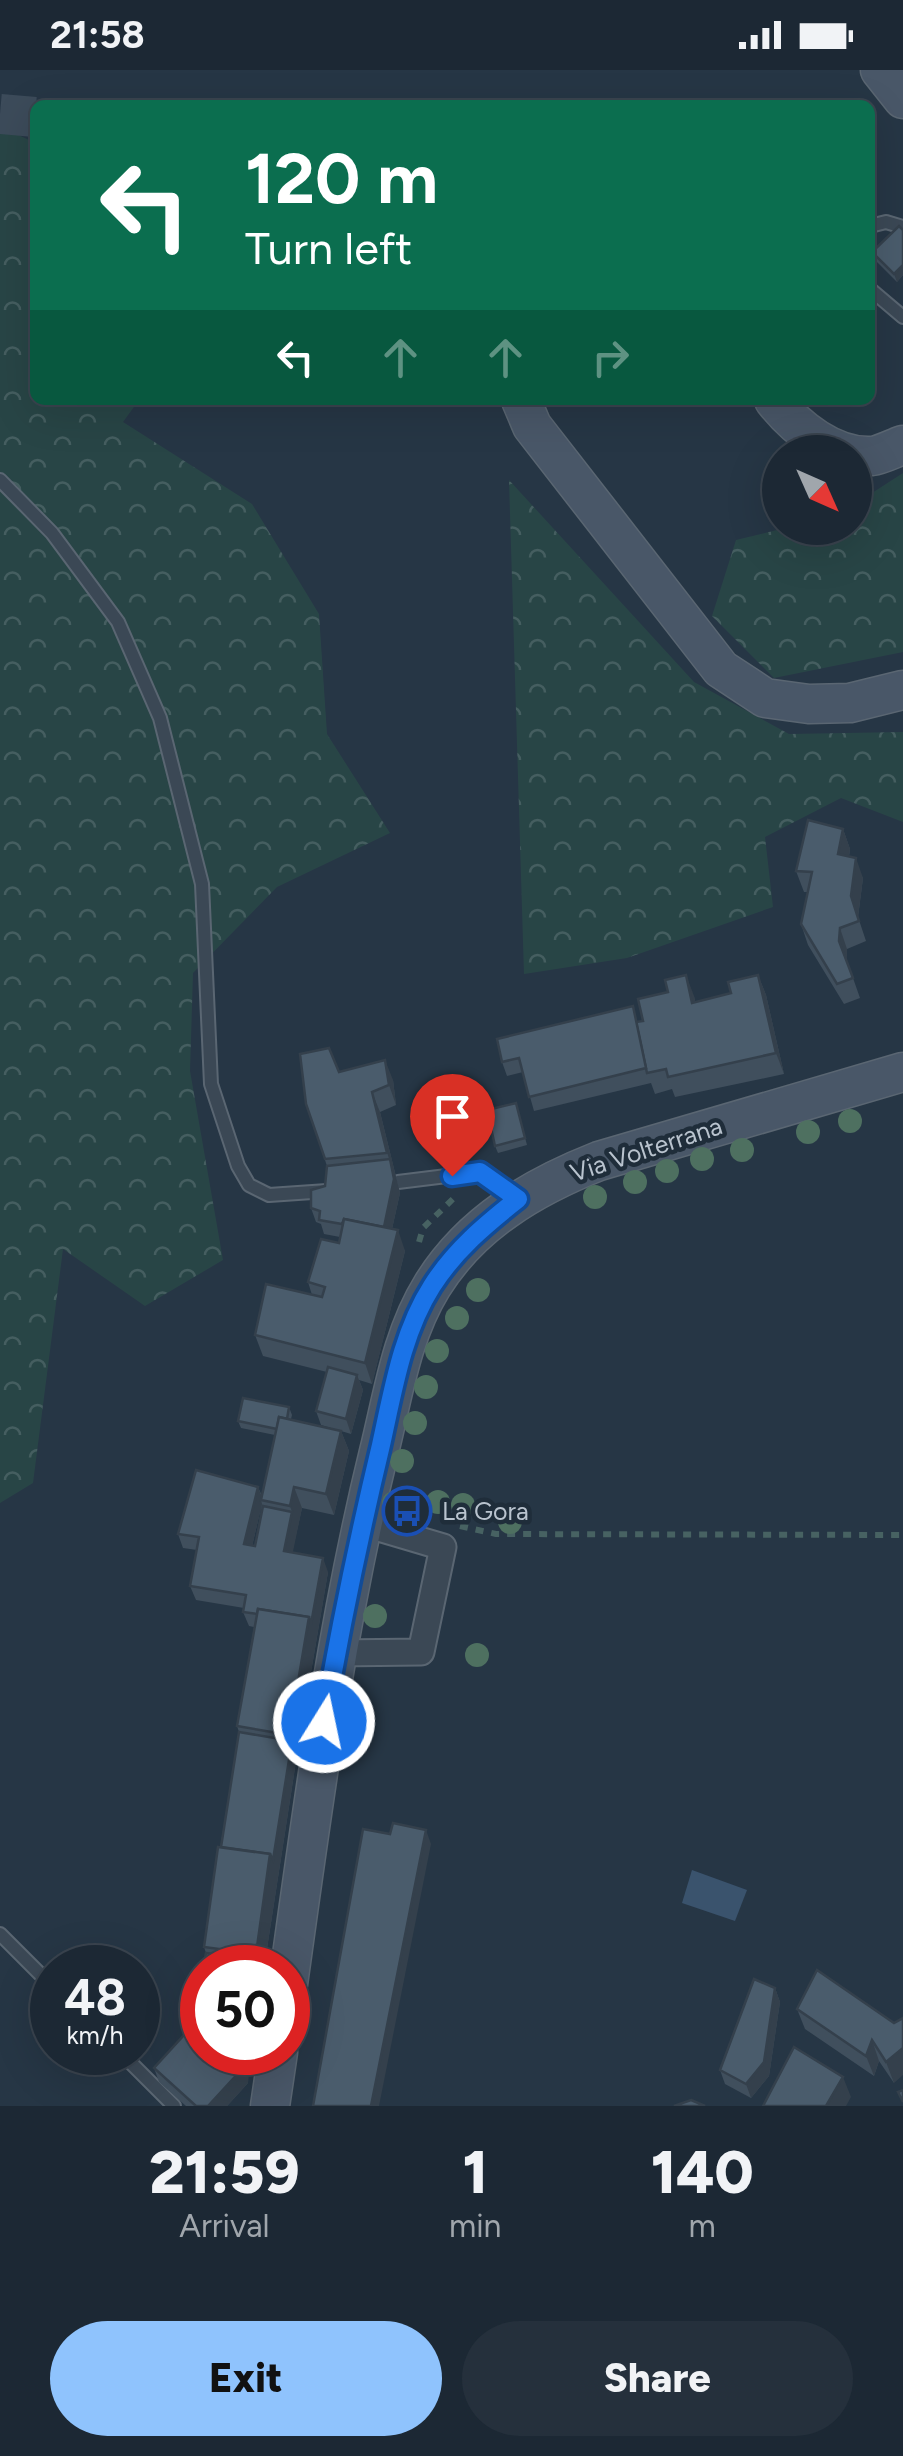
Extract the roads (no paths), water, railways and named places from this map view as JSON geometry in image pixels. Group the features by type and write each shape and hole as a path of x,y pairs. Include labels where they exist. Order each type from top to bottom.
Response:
{"main road":[{"path":"880,70 903,98"},
{"path":"522,405 532,426 721,669 765,698 809,704 850,702 903,690"},
{"path":"778,405 792,422 826,446 872,456 903,445"},
{"name":"Via Volterrana","path":"294,1945 336,1653 362,1522 401,1359 431,1287 476,1232 518,1199 554,1179 599,1161 903,1072"},
{"path":"270,2106 275,2075"}],"street":[{"path":"336,1653 421,1652 444,1547 362,1522"}],"lane":[{"path":"875,225 886,222 903,227"},
{"path":"875,293 903,317"},
{"path":"0,480 52,533 118,622 160,718 202,884 212,1084 238,1166 249,1185 269,1195 330,1190"},
{"path":"398,1182 480,1172 518,1199"},
{"path":"0,1934 30,1964"},
{"path":"143,2075 174,2106"}],"water":[{"path":"692,1870 747,1890 735,1921 682,1903"}],"tunnel":[{"path":"0,114 30,117"}],"place":[{"name":"La Gora","path":"407,1511"}]}
